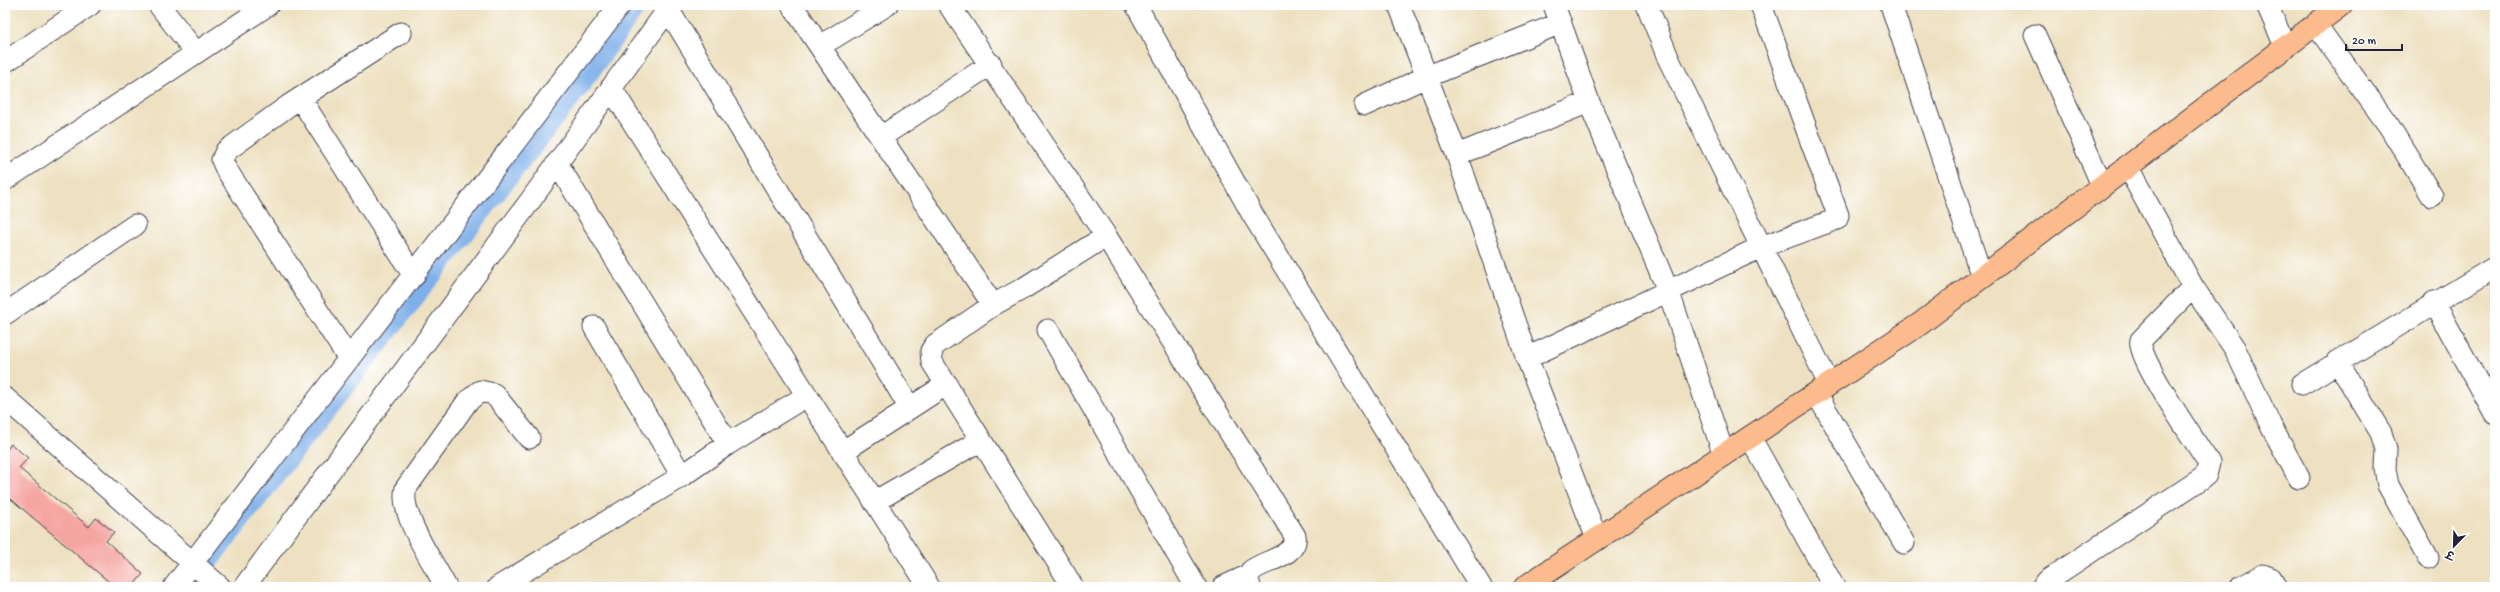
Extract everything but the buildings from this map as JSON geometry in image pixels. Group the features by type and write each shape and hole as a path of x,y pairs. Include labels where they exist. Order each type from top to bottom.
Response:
{"main road":[{"path":"1524,587 1920,324 2341,5"}],"street":[{"path":"5,62 90,5"},
{"path":"159,5 196,53"},
{"path":"7,174 268,5"},
{"path":"174,587 195,564 348,359 414,276 620,5"},
{"path":"792,5 993,305"},
{"path":"820,46 887,5"},
{"path":"949,5 991,64 1106,236 1295,536 1295,544 1288,552 1253,569 1249,581 1223,587"},
{"path":"1136,5 1251,212 1481,587"},
{"path":"1399,5 1457,155 1527,358 1597,539"},
{"path":"1647,5 1669,60 1761,247 1823,388 1904,543"},
{"path":"1527,358 1668,293 1761,247 1836,220 1838,215 1761,5"},
{"path":"1891,5 1982,277"},
{"path":"2267,5 2286,48"},
{"path":"244,587 557,163 670,7 910,408"},
{"path":"1365,105 1557,14 1589,102 1668,293 1724,454"},
{"path":"2316,25 2389,126 2432,196"},
{"path":"348,359 226,170 222,160 226,151 300,98 401,33"},
{"path":"2034,35 2102,185"},
{"path":"881,137 991,64"},
{"path":"611,88 929,587"},
{"path":"300,98 414,276"},
{"path":"1457,155 1589,102"},
{"path":"557,163 728,444"},
{"path":"2128,166 2194,287 2235,349 2271,426 2299,478"},
{"path":"5,314 135,225"},
{"path":"1073,587 932,362 931,351 935,345 993,305 1024,288 1106,236"},
{"path":"2302,384 2434,302 2495,267"},
{"path":"2042,587 2048,580 2206,475 2209,464 2155,378 2139,344 2140,340 2194,287"},
{"path":"2434,302 2495,414"},
{"path":"594,327 682,476"},
{"path":"1048,330 1196,587"},
{"path":"2337,361 2381,433 2386,449 2385,469 2388,485 2428,558"},
{"path":"842,452 947,384"},
{"path":"446,587 408,516 403,496 406,488 467,402 480,391 494,394 529,438"},
{"path":"498,587 682,476 728,444 806,396"},
{"path":"5,398 220,587"},
{"path":"1750,437 1834,587"},
{"path":"874,502 981,440"},
{"path":"2241,587 2263,575 2271,578 2276,587"}],"waterway":[{"path":"188,587 579,87 637,5"}]}
